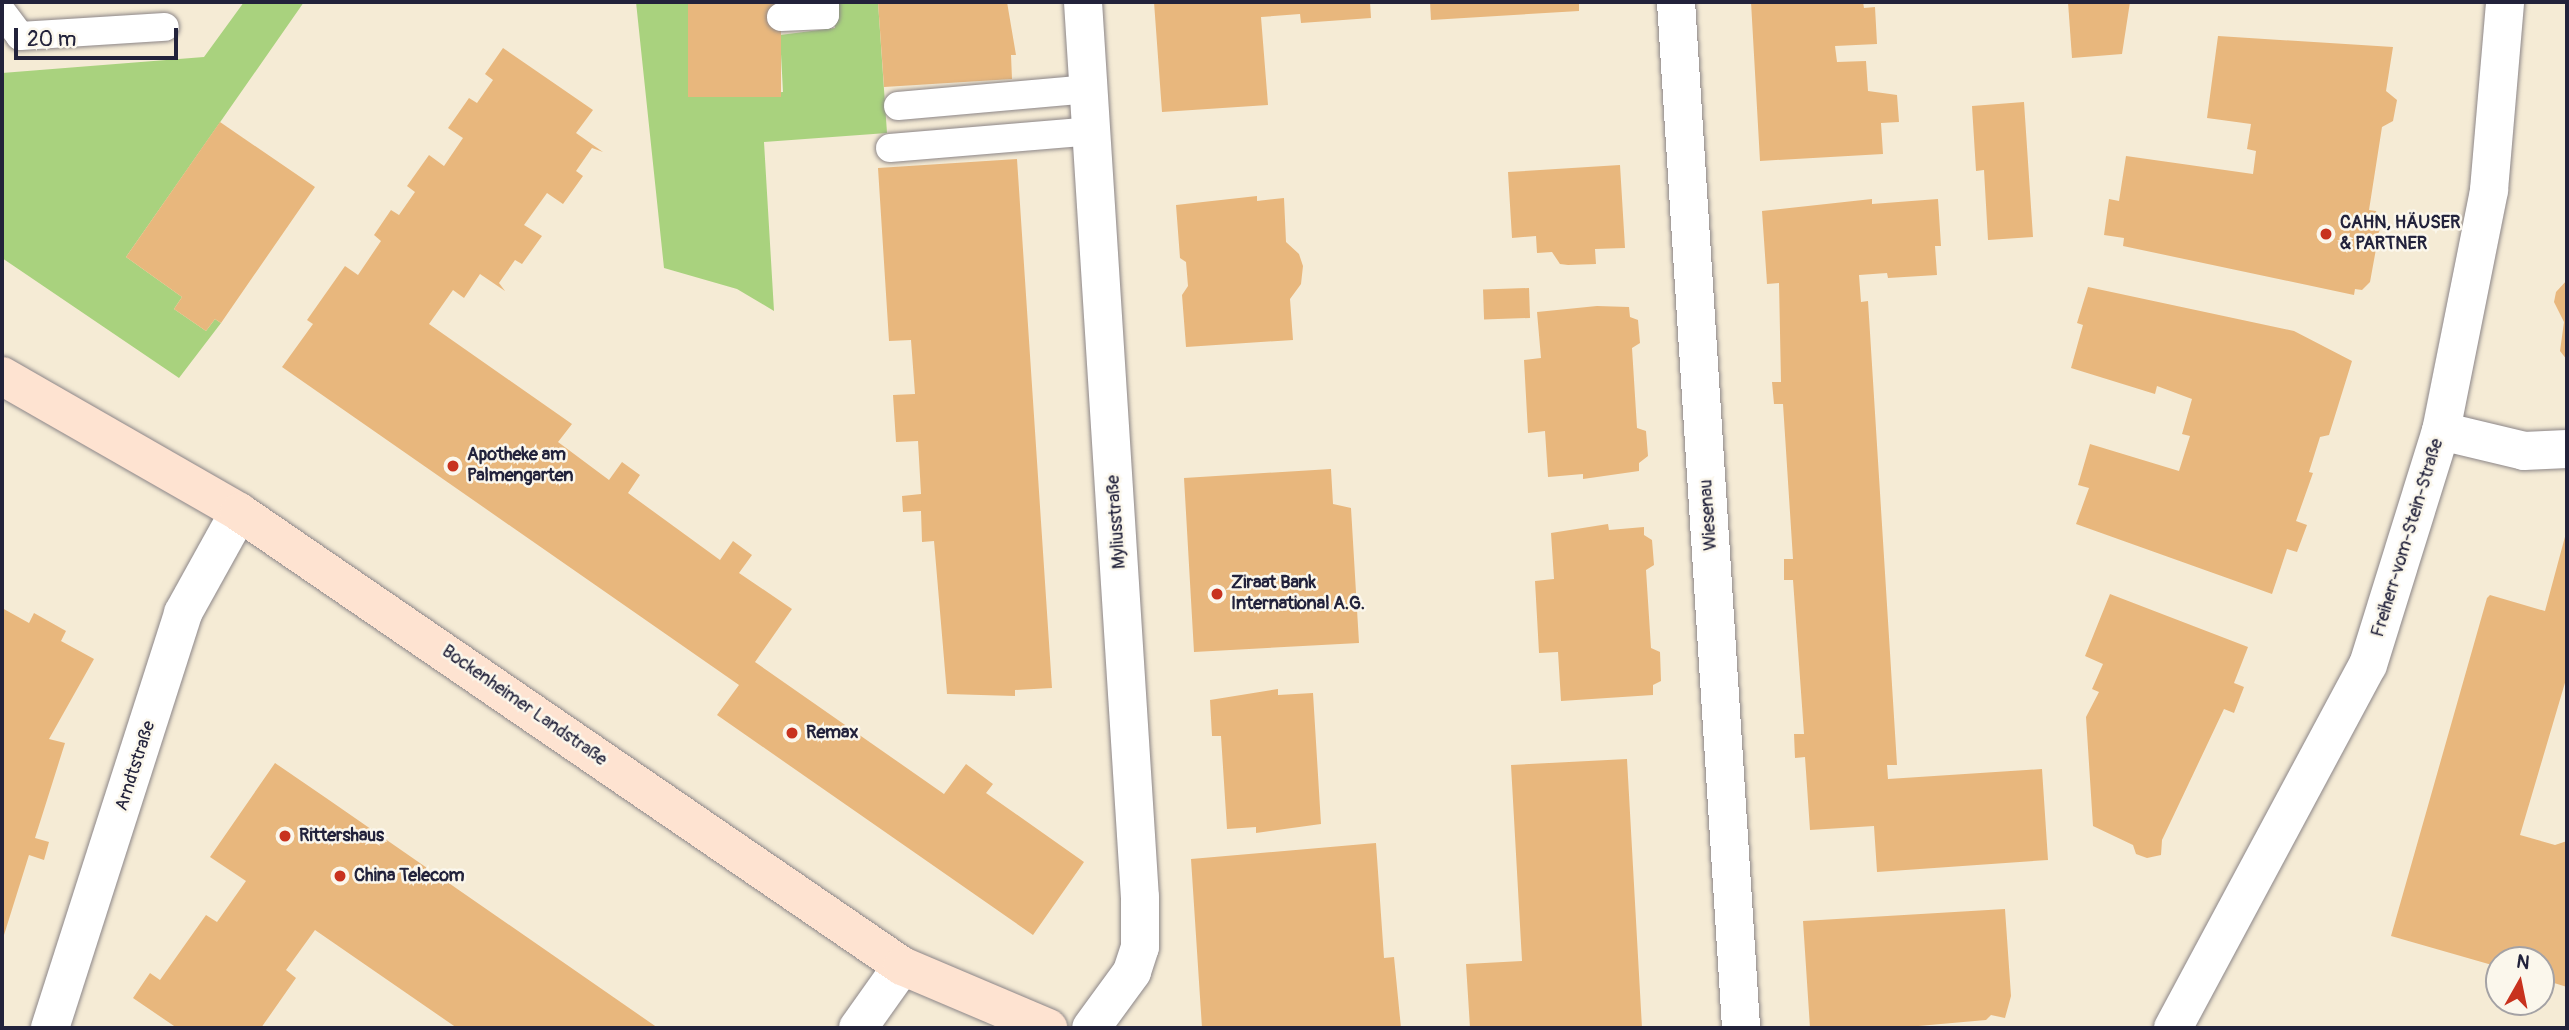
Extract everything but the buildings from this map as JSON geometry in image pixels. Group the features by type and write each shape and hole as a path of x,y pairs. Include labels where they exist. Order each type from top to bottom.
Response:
{"main road":[{"name":"Bockenheimer Landstraße","path":"2,376 239,512 902,966 1048,1028"}],"street":[{"name":"Myliusstraße","path":"1083,2 1140,922 1140,947 1132,972 1091,1028"},
{"name":"Wiesenau","path":"1676,2 1741,1028"},
{"name":"Freiherr-vom-Stein-Straße","path":"2173,1028 2368,665 2441,431 2489,190 2504,2"},
{"path":"2441,431 2524,451 2567,449"},
{"name":"Arndtstraße","path":"50,1028 183,613 239,512"},
{"path":"858,1028 902,966"}],"lane":[{"path":"781,17 825,15 825,2"},
{"path":"2,12 20,36 165,27"},
{"path":"898,106 1089,89"},
{"path":"890,148 1093,131"}],"green space":[{"path":"244,2 304,2 126,257 182,297 174,309 206,331 215,319 221,323 179,378 2,258 2,73 204,57"},
{"path":"636,2 688,2 694,97 783,92 780,35 835,28 834,2 878,2 887,133 764,142 774,311 737,289 664,268"}],"place":[{"name":"CAHN, HÄUSER & PARTNER","path":"2326,234"},
{"name":"Apotheke am Palmengarten","path":"453,466"},
{"name":"Ziraat Bank International A.G.","path":"1217,594"},
{"name":"Remax","path":"792,733"},
{"name":"Rittershaus","path":"285,836"},
{"name":"China Telecom","path":"340,876"}]}
